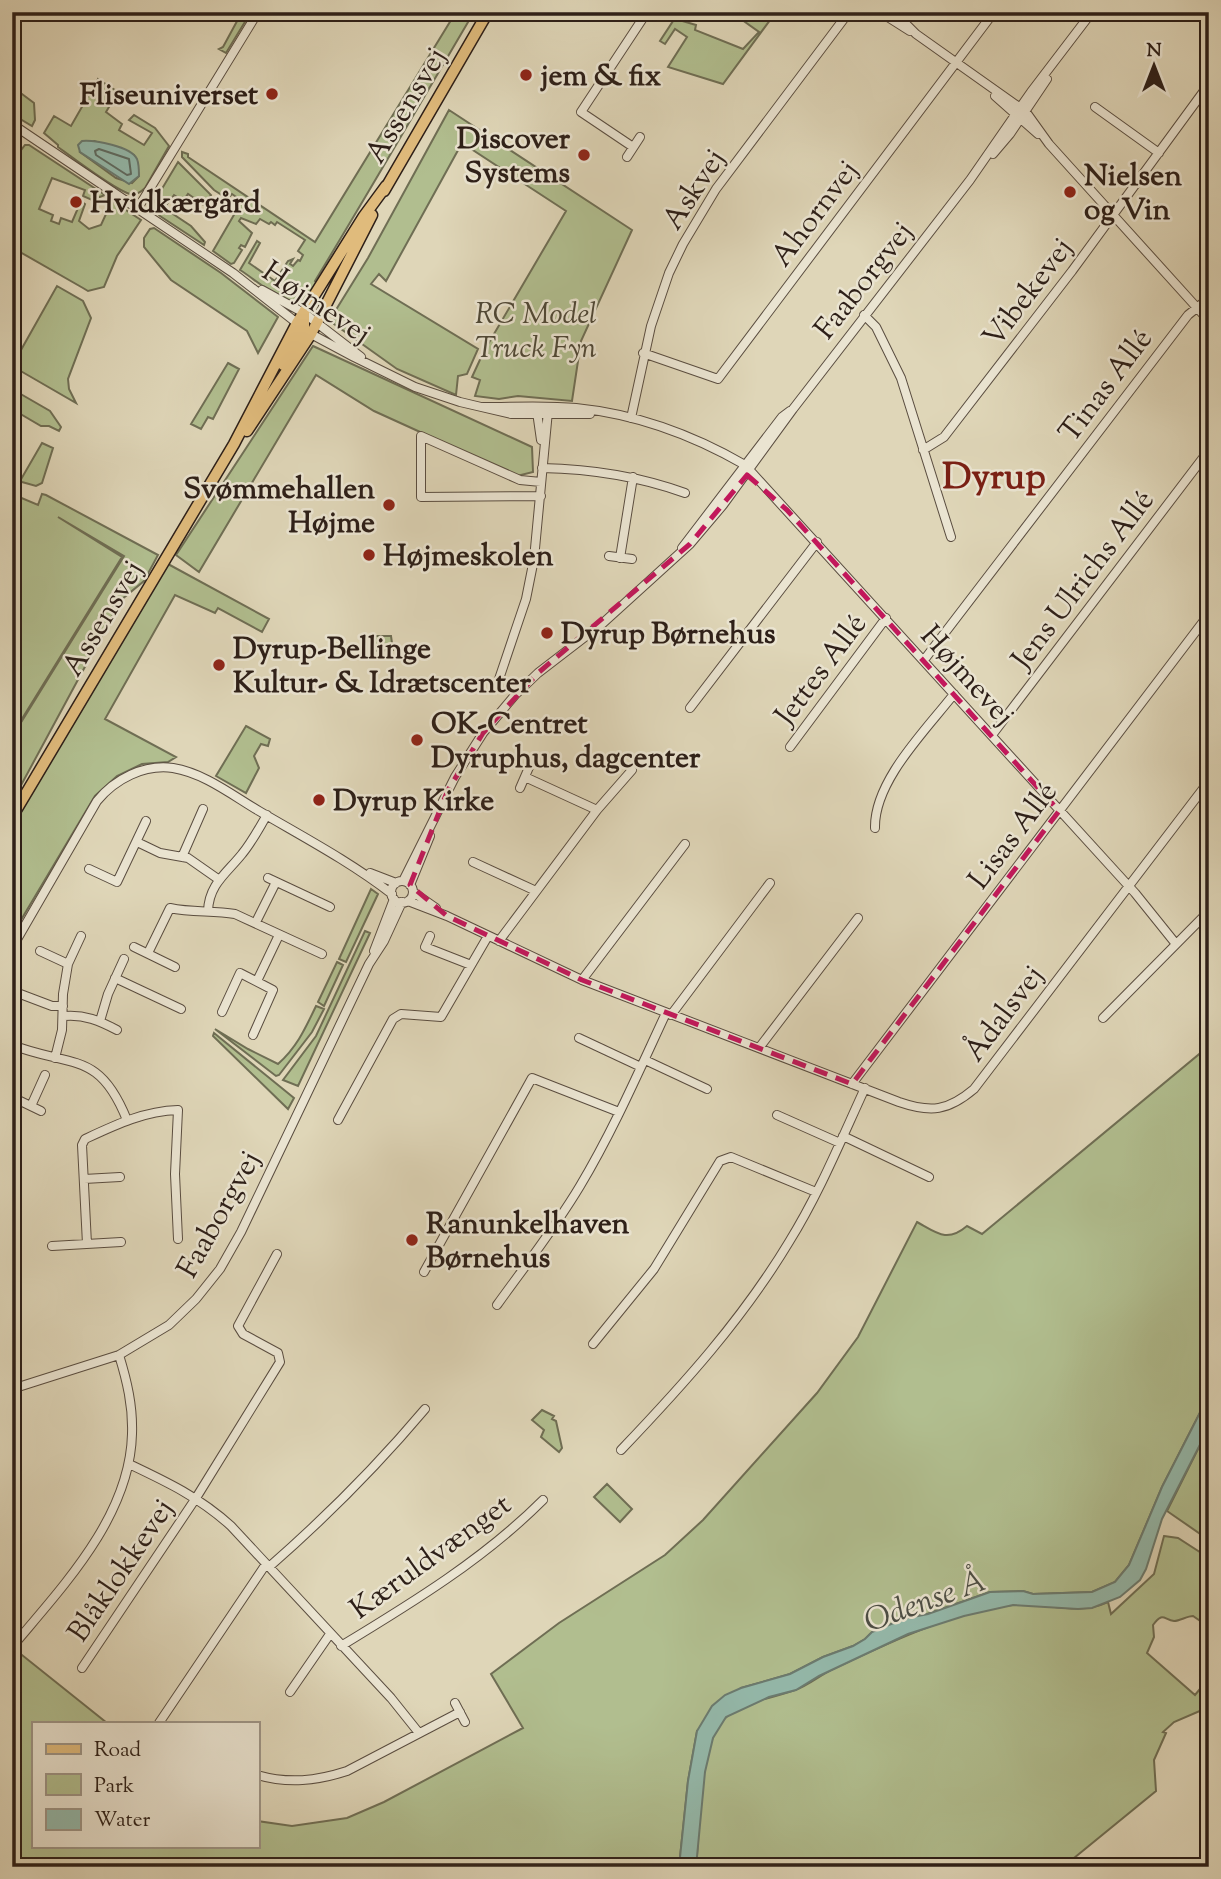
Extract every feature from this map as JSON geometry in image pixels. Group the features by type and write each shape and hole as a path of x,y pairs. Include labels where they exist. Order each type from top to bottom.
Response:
{"main road":[{"name":"Assensvej","path":"12,817 238,440 488,12"},
{"name":"Assensvej","path":"238,440 249,429 364,216 386,186"}],"street":[{"path":"138,208 258,12"},
{"path":"633,147 581,112 647,12"},
{"name":"Askvej","path":"631,418 643,353 669,273 698,218 730,169 849,12"},
{"path":"880,12 916,34 1020,113 1209,321"},
{"path":"894,12 916,34"},
{"name":"Ahornvej","path":"643,353 718,379 994,12"},
{"name":"Faaborgvej","path":"405,885 434,820 483,733 515,695 636,594 698,534 970,180 1092,12"},
{"name":"Vibekevej","path":"923,450 944,437 1209,84"},
{"path":"1095,107 1159,153"},
{"name":"Højmevej","path":"12,124 368,363 427,391 511,414 576,408 631,418 704,443 746,470 773,494 886,618 1128,886 1176,944"},
{"path":"627,157 640,137"},
{"name":"Tinas Allé","path":"924,660 1188,315 1209,298"},
{"path":"864,315 876,327 901,378 951,537"},
{"path":"537,411 543,450"},
{"path":"498,682 526,599 534,559 548,411"},
{"path":"541,482 520,480 421,436 421,497 541,496"},
{"name":"Jens Ulrichs Allé","path":"992,735 1209,450"},
{"path":"542,468 599,470 685,493"},
{"path":"620,558 633,477"},
{"path":"690,708 817,542"},
{"path":"609,556 632,559"},
{"name":"Lisas Allé","path":"852,1084 1209,614"},
{"name":"Jettes Allé","path":"790,747 886,618"},
{"path":"875,828 880,799 890,777 954,694"},
{"path":"520,788 530,765"},
{"path":"12,948 97,801 106,790 129,775 157,768 188,772 202,777 358,868"},
{"path":"499,941 597,810 632,770"},
{"path":"525,776 597,810"},
{"name":"Ådalsvej","path":"358,868 399,899 447,916 582,980 852,1084 924,1109 941,1108 962,1099 984,1076 1209,780"},
{"path":"182,857 203,809"},
{"path":"208,911 208,899 218,879 242,855 267,815"},
{"path":"89,869 117,882 146,821"},
{"path":"137,842 160,853 197,863 218,879"},
{"path":"582,980 685,844"},
{"path":"473,862 536,891"},
{"name":"Ådalsvej","path":"358,868 405,885 447,916"},
{"path":"256,922 272,880 330,907"},
{"path":"497,1305 581,1186 668,1014 770,883"},
{"path":"399,899 405,885"},
{"path":"399,899 405,885"},
{"name":"Faaborgvej","path":"12,1390 119,1355 169,1325 196,1299 220,1269 241,1232 369,964 384,941 399,899"},
{"path":"148,953 170,908 185,912 208,911 235,915 256,922 322,954"},
{"path":"1103,1018 1209,911"},
{"path":"759,1048 858,918"},
{"path":"257,981 279,935"},
{"path":"55,1058 64,1011 68,964 81,936"},
{"path":"430,936 425,947 471,965"},
{"path":"338,1120 396,1016 401,1014 441,1017 488,936"},
{"path":"134,947 175,967"},
{"path":"40,951 68,964"},
{"path":"100,1021 108,993 124,959"},
{"path":"222,1012 240,974 273,990 253,1035"},
{"path":"115,978 181,1009"},
{"path":"15,992 64,1011 100,1021 117,1030"},
{"path":"579,1038 707,1089"},
{"path":"12,1045 75,1062 99,1074 116,1093 127,1120"},
{"path":"31,1106 45,1075"},
{"path":"424,1272 532,1078 619,1112"},
{"path":"621,1450 690,1377 737,1320 789,1243 865,1088"},
{"path":"12,1097 41,1111"},
{"path":"87,1244 82,1145 85,1139 152,1112 178,1110 175,1174 178,1239"},
{"path":"777,1115 929,1177"},
{"path":"593,1344 654,1268 715,1168 724,1158 731,1157 816,1192"},
{"path":"84,1179 120,1177"},
{"path":"52,1246 121,1242"},
{"path":"196,1498 281,1363 278,1353 243,1334 238,1326 277,1254"},
{"path":"12,1647 75,1572 98,1538 114,1505 129,1464 132,1437 129,1389 119,1355"},
{"path":"160,1722 268,1566 354,1489 425,1409"},
{"name":"Blåklokkevej","path":"129,1464 182,1489 231,1526 391,1698 419,1733"},
{"name":"Blåklokkevej","path":"82,1668 196,1498"},
{"name":"Kæruldvænget","path":"341,1646 442,1583 506,1533 542,1500"},
{"path":"290,1692 330,1634"},
{"path":"455,1703 465,1722"},
{"path":"259,1776 297,1782 329,1777 347,1771 460,1712"}],"highlighted area":[{"path":"747,475 787,510 1059,811 852,1084 582,980 447,916 410,885 448,790 483,733 538,673 690,544"}],"green space":[{"path":"242,12 251,12 226,53 219,49 223,47"},
{"path":"456,12 474,12 315,281 318,284 307,301 290,301 281,297 240,270 257,241 260,243 249,263 275,281 288,261 293,259 290,264 293,266 300,261 303,255 298,251 305,240 277,222 275,225 271,222 269,224 260,219 256,224 241,218 239,221 252,233 245,247 241,245 239,248 242,250 234,263 231,264 213,251 242,201 232,194 228,199 214,190 182,157 182,152 315,242"},
{"path":"731,12 776,12 723,84 668,67 687,37 675,29 665,44 660,41 673,21 662,15 696,25 695,30 743,49 759,32"},
{"path":"98,79 118,92 106,112 122,124 119,130 144,145 152,133 129,120 134,115 155,128 169,146 145,188 130,194 83,166 44,133 54,116 71,126","holes":["94,141 134,155 139,176 132,183 116,178 80,152"]},
{"path":"18,91 34,103 35,120 32,126 12,114 12,96"},
{"name":"RC Model Truck Fyn","path":"449,110 632,230 581,341 572,401 518,396 499,399 475,396 480,380 472,377 484,351 566,211 462,143 386,281 379,274 371,284 478,349 467,374 458,376 456,395 397,369 334,324 334,313 368,258"},
{"path":"25,145 29,145 105,195 92,200 83,196 85,190 52,178 39,209 53,215 51,221 59,224 61,218 72,222 81,201 85,204 79,221 89,229 101,225 112,201 141,220 117,256 104,287 88,291 13,248 14,164 15,158"},
{"path":"178,162 211,195 204,205 188,194 183,201 174,195 164,208 191,226 205,242 204,245 151,207"},
{"path":"154,228 221,273 278,317 258,353 247,331 171,280 144,247 144,238 150,229"},
{"path":"57,286 83,301 91,318 68,379 69,389 76,403 12,366"},
{"path":"313,346 532,447 533,472 517,476 374,411 316,375 199,572 176,555"},
{"path":"228,363 239,369 213,419 208,417 201,429 191,424"},
{"path":"12,389 50,411 61,427 59,431 49,426 41,426 12,409"},
{"path":"42,443 53,448 42,483 36,486 20,481"},
{"path":"12,494 38,505 42,494 46,495 158,555 144,581 121,600 12,802 12,737 124,556 58,517 122,557 12,735"},
{"path":"168,564 269,619 262,632 218,608 215,613 175,595 105,719 176,757 168,762 142,764 117,776 95,796 12,935 12,824"},
{"path":"372,636 391,636 393,650 372,651"},
{"path":"246,726 270,739 268,746 261,744 254,756 259,768 246,793 216,776"},
{"path":"371,889 378,894 346,962 339,959"},
{"path":"365,931 370,933 298,1086 283,1080 316,1036"},
{"path":"337,962 343,965 324,1006 318,1002"},
{"path":"316,1006 324,1009 312,1032 276,1076 215,1029 278,1064 295,1044"},
{"path":"214,1033 294,1098 288,1109 213,1036"},
{"path":"1209,1046 1209,1395 1162,1487 1129,1565 1115,1582 1092,1592 990,1592 927,1614 903,1619 872,1632 853,1646 823,1657 790,1674 741,1688 697,1731 688,1781 679,1867 12,1867 12,1656 17,1651 106,1722 32,1722 32,1848 259,1848 259,1821 292,1826 347,1818 384,1802 523,1728 491,1674 559,1623 665,1555 703,1520 817,1393 858,1337 917,1222 942,1234 954,1234 967,1226 982,1234"},
{"path":"542,1410 554,1416 552,1419 556,1421 562,1448 559,1452 541,1437 544,1430 532,1420"},
{"path":"1209,1427 1209,1540 1167,1511"},
{"path":"607,1484 632,1509 620,1522 594,1497"},
{"path":"1164,1536 1178,1538 1209,1558 1209,1627 1193,1616 1174,1621 1161,1617 1153,1625 1154,1637 1147,1653 1195,1695 1209,1678 1209,1707 1174,1722 1163,1732 1166,1733 1154,1760 1156,1791 1063,1867 696,1867 708,1755 719,1725 734,1711 800,1688 833,1669 898,1639 967,1614 1013,1605 1084,1608 1108,1602 1111,1614 1154,1574"}],"water":[{"path":"82,141 120,147 133,154 139,165 139,176 129,184 80,152 78,145"},
{"path":"1209,1395 1209,1427 1162,1519 1140,1580 1120,1597 1092,1608 1013,1605 964,1616 908,1634 819,1676 796,1690 769,1697 726,1717 713,1738 705,1772 696,1867 679,1867 688,1781 697,1731 712,1706 725,1695 790,1674 823,1657 853,1646 872,1632 903,1619 928,1614 990,1592 1092,1592 1115,1582 1129,1565 1162,1487"}],"place":[{"name":"jem & fix","path":"526,75"},
{"name":"Fliseuniverset","path":"272,94"},
{"name":"Discover Systems","path":"584,155"},
{"name":"Nielsen og Vin","path":"1070,192"},
{"name":"Hvidkærgård","path":"76,202"},
{"name":"Svømmehallen Højme","path":"389,505"},
{"name":"Højmeskolen","path":"369,555"},
{"name":"Dyrup Børnehus","path":"547,633"},
{"name":"Dyrup-Bellinge Kultur- & Idrætscenter","path":"219,665"},
{"name":"OK-Centret Dyruphus, dagcenter","path":"417,740"},
{"name":"Dyrup Kirke","path":"319,800"},
{"name":"Ranunkelhaven Børnehus","path":"412,1240"}],"district":[{"name":"Dyrup","path":"994,475"}],"water label":[{"name":"Odense Å","path":"924,1600"}]}
